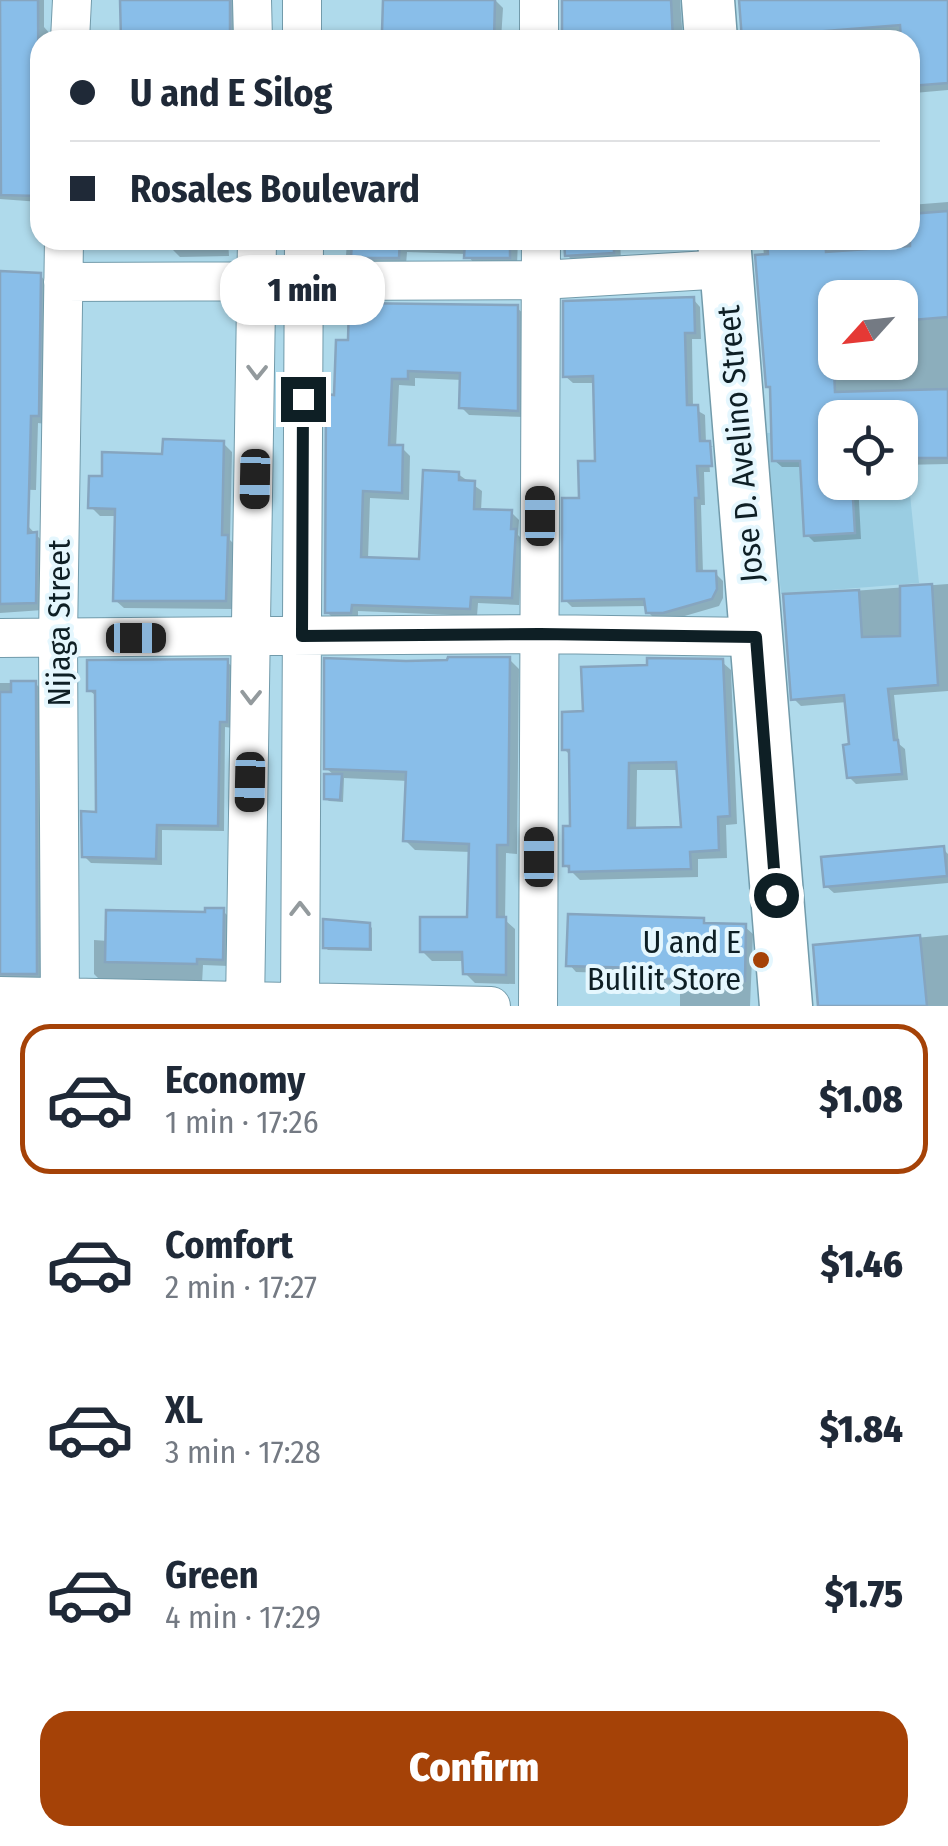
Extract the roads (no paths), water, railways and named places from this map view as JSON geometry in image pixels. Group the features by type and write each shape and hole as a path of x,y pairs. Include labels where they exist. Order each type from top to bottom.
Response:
{"main road":[{"path":"708,0 710,30"},
{"name":"Jose D. Avelino Street","path":"725,254 786,1006"}],"street":[{"path":"70,30 72,0"},
{"path":"252,0 252,30"},
{"path":"302,0 302,30"},
{"path":"538,0 539,30"},
{"name":"Nijaga Street","path":"60,1002 58,639 64,250"},
{"path":"245,1004 258,250"},
{"path":"300,1004 304,250"},
{"path":"538,1006 541,250"},
{"path":"63,282 541,280 725,254"},
{"path":"0,638 540,634 756,637"},
{"path":"0,996 60,1002 491,1006"}],"place":[{"name":"U and E Bulilit Store","path":"761,960"}]}
